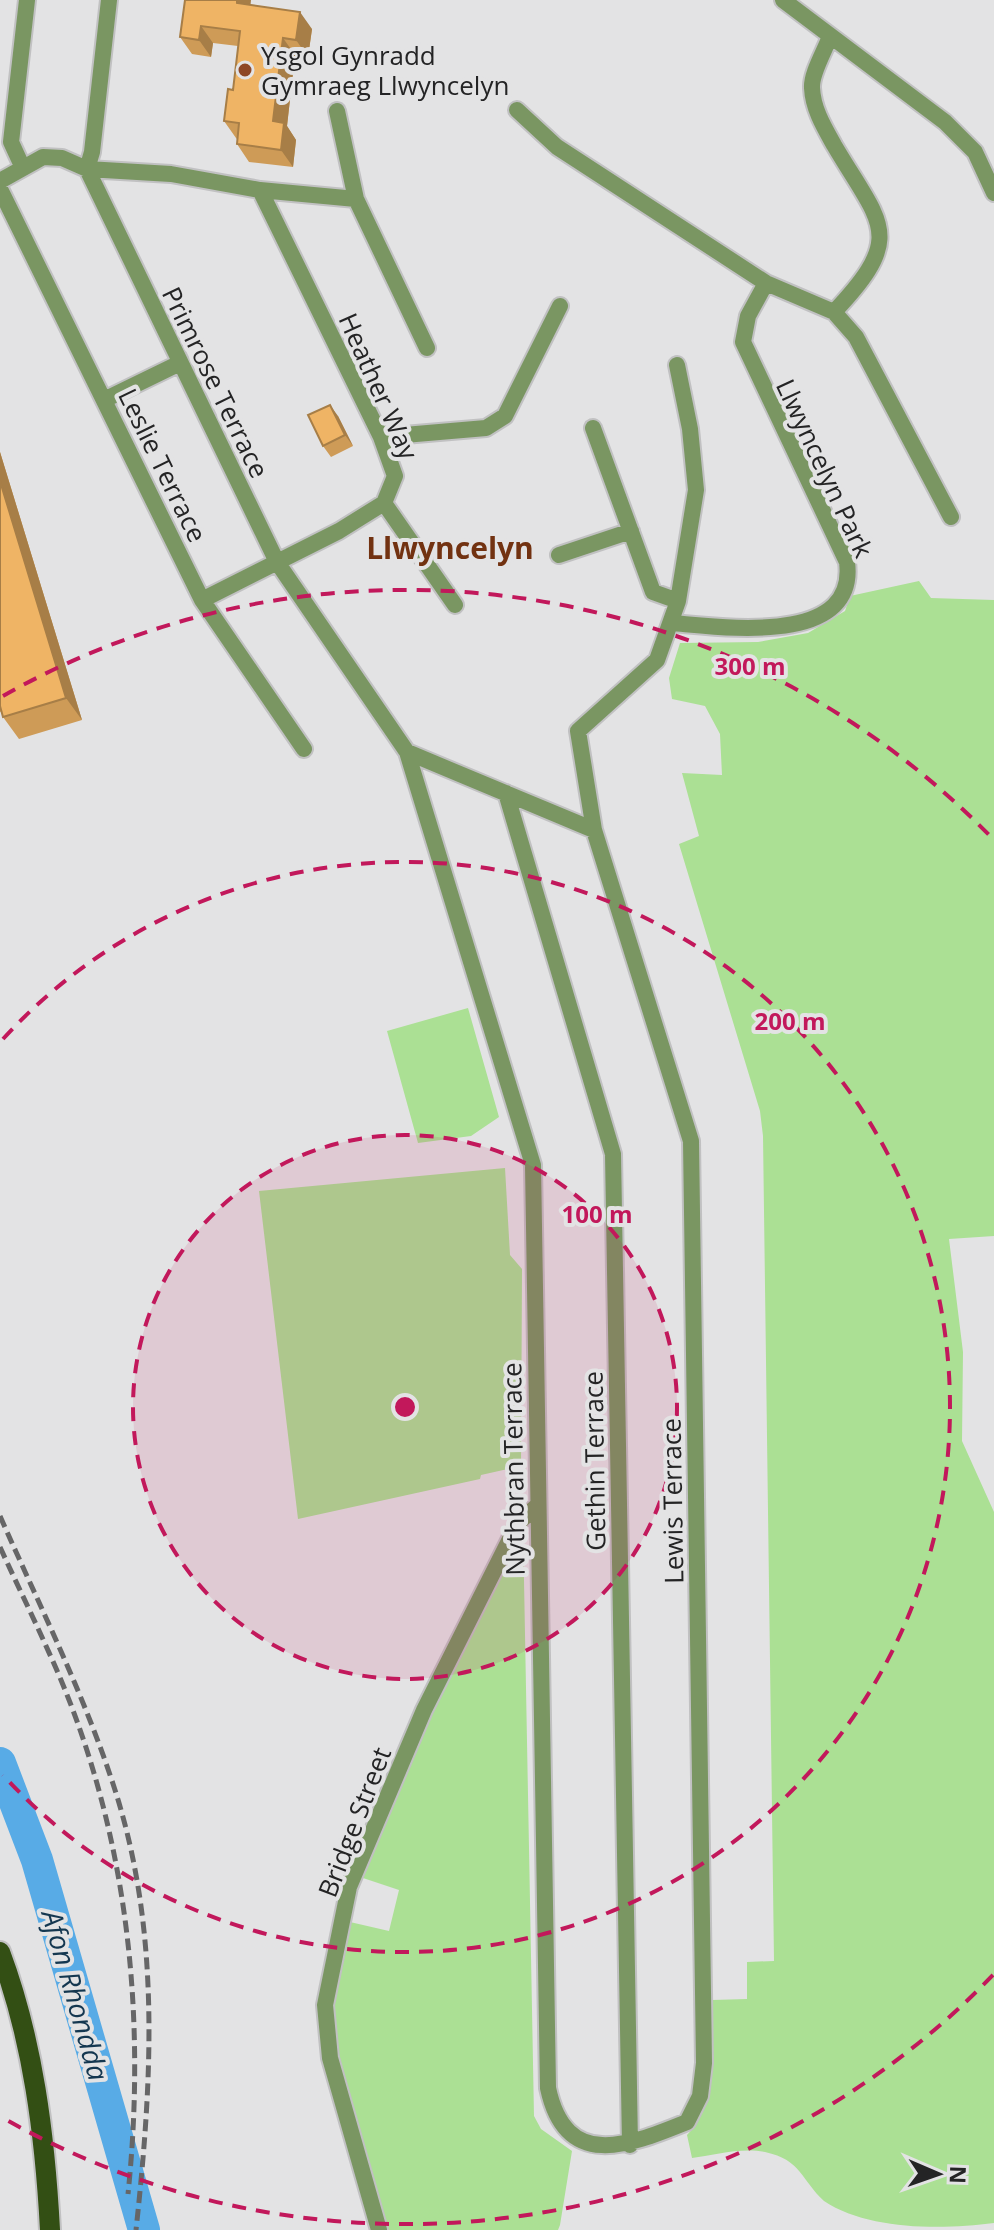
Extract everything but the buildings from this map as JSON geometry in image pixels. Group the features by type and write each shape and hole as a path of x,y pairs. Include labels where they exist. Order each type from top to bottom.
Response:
{"main road":[{"path":"0,1952 12,1984 35,2085 47,2166 50,2230"}],"street":[{"path":"22,166 11,142 27,0"},
{"path":"87,169 92,152 109,0"},
{"path":"783,0 945,122 975,152 994,193"},
{"path":"830,36 812,86 819,120 880,223 879,254 867,278 834,312"},
{"path":"517,110 557,147 766,283 834,312 856,337 951,517"},
{"path":"337,111 356,199 427,348"},
{"path":"0,181 43,157 62,158 87,169 171,174 260,190 356,199"},
{"name":"Primrose Terrace","path":"87,169 277,562 407,752"},
{"name":"Leslie Terrace","path":"0,189 202,600 304,749"},
{"name":"Heather Way","path":"260,190 381,437 395,476 384,503"},
{"name":"Llwyncelyn Park","path":"672,623 760,631 798,624 837,604 849,579 847,562 743,342 748,316 766,283"},
{"path":"381,437 486,428 505,416 560,306"},
{"path":"104,400 180,363"},
{"path":"594,830 578,731 657,660 678,601 696,490 690,429 677,365"},
{"path":"593,428 653,592 678,601"},
{"path":"202,600 339,531 384,503 455,605"},
{"path":"559,555 631,531"},
{"path":"407,752 594,830"},
{"name":"Nythbran Terrace","path":"407,752 533,1165 548,2088 554,2116 573,2135 601,2146 630,2145"},
{"name":"Gethin Terrace","path":"506,793 613,1154 630,2145"},
{"name":"Lewis Terrace","path":"594,830 691,1141 704,2063 700,2096 687,2122 630,2145"},
{"name":"Bridge Street","path":"379,2230 330,2058 325,2005 349,1887 430,1697 518,1523 538,1505"}],"green space":[{"path":"919,581 931,598 994,600 994,1236 949,1239 963,1352 962,1441 994,1512 994,2223 951,2227 905,2226 861,2218 824,2201 787,2160 765,2152 747,2150 692,2158 687,2135 698,2122 709,2090 712,2000 747,1999 747,1962 774,1961 763,1136 760,1111 679,844 699,836 682,773 722,775 720,734 705,706 672,699 669,678 680,643 758,642 808,633 845,611 850,596"},
{"path":"468,1008 499,1117 471,1136 418,1143 387,1031"},
{"path":"505,1168 510,1255 522,1269 521,1466 481,1475 480,1479 298,1519 259,1191"},
{"path":"523,1527 534,2116 541,2129 572,2151 560,2225 558,2230 383,2230 344,2092 335,2035 338,1975 350,1922 389,1931 399,1890 363,1878 417,1744"}],"waterway":[{"name":"Afon Rhondda","path":"0,1763 37,1860 144,2230"}],"railway":[{"path":"0,1516 90,1720 130,1844 140,1899 149,2008 146,2119 136,2230"},
{"path":"0,1547 54,1663 84,1742 103,1805 117,1868 133,1998 135,2063 128,2194"}],"place":[{"name":"Ysgol Gynradd Gymraeg Llwyncelyn","path":"245,70"}],"district":[{"name":"Llwyncelyn","path":"450,547"}]}
